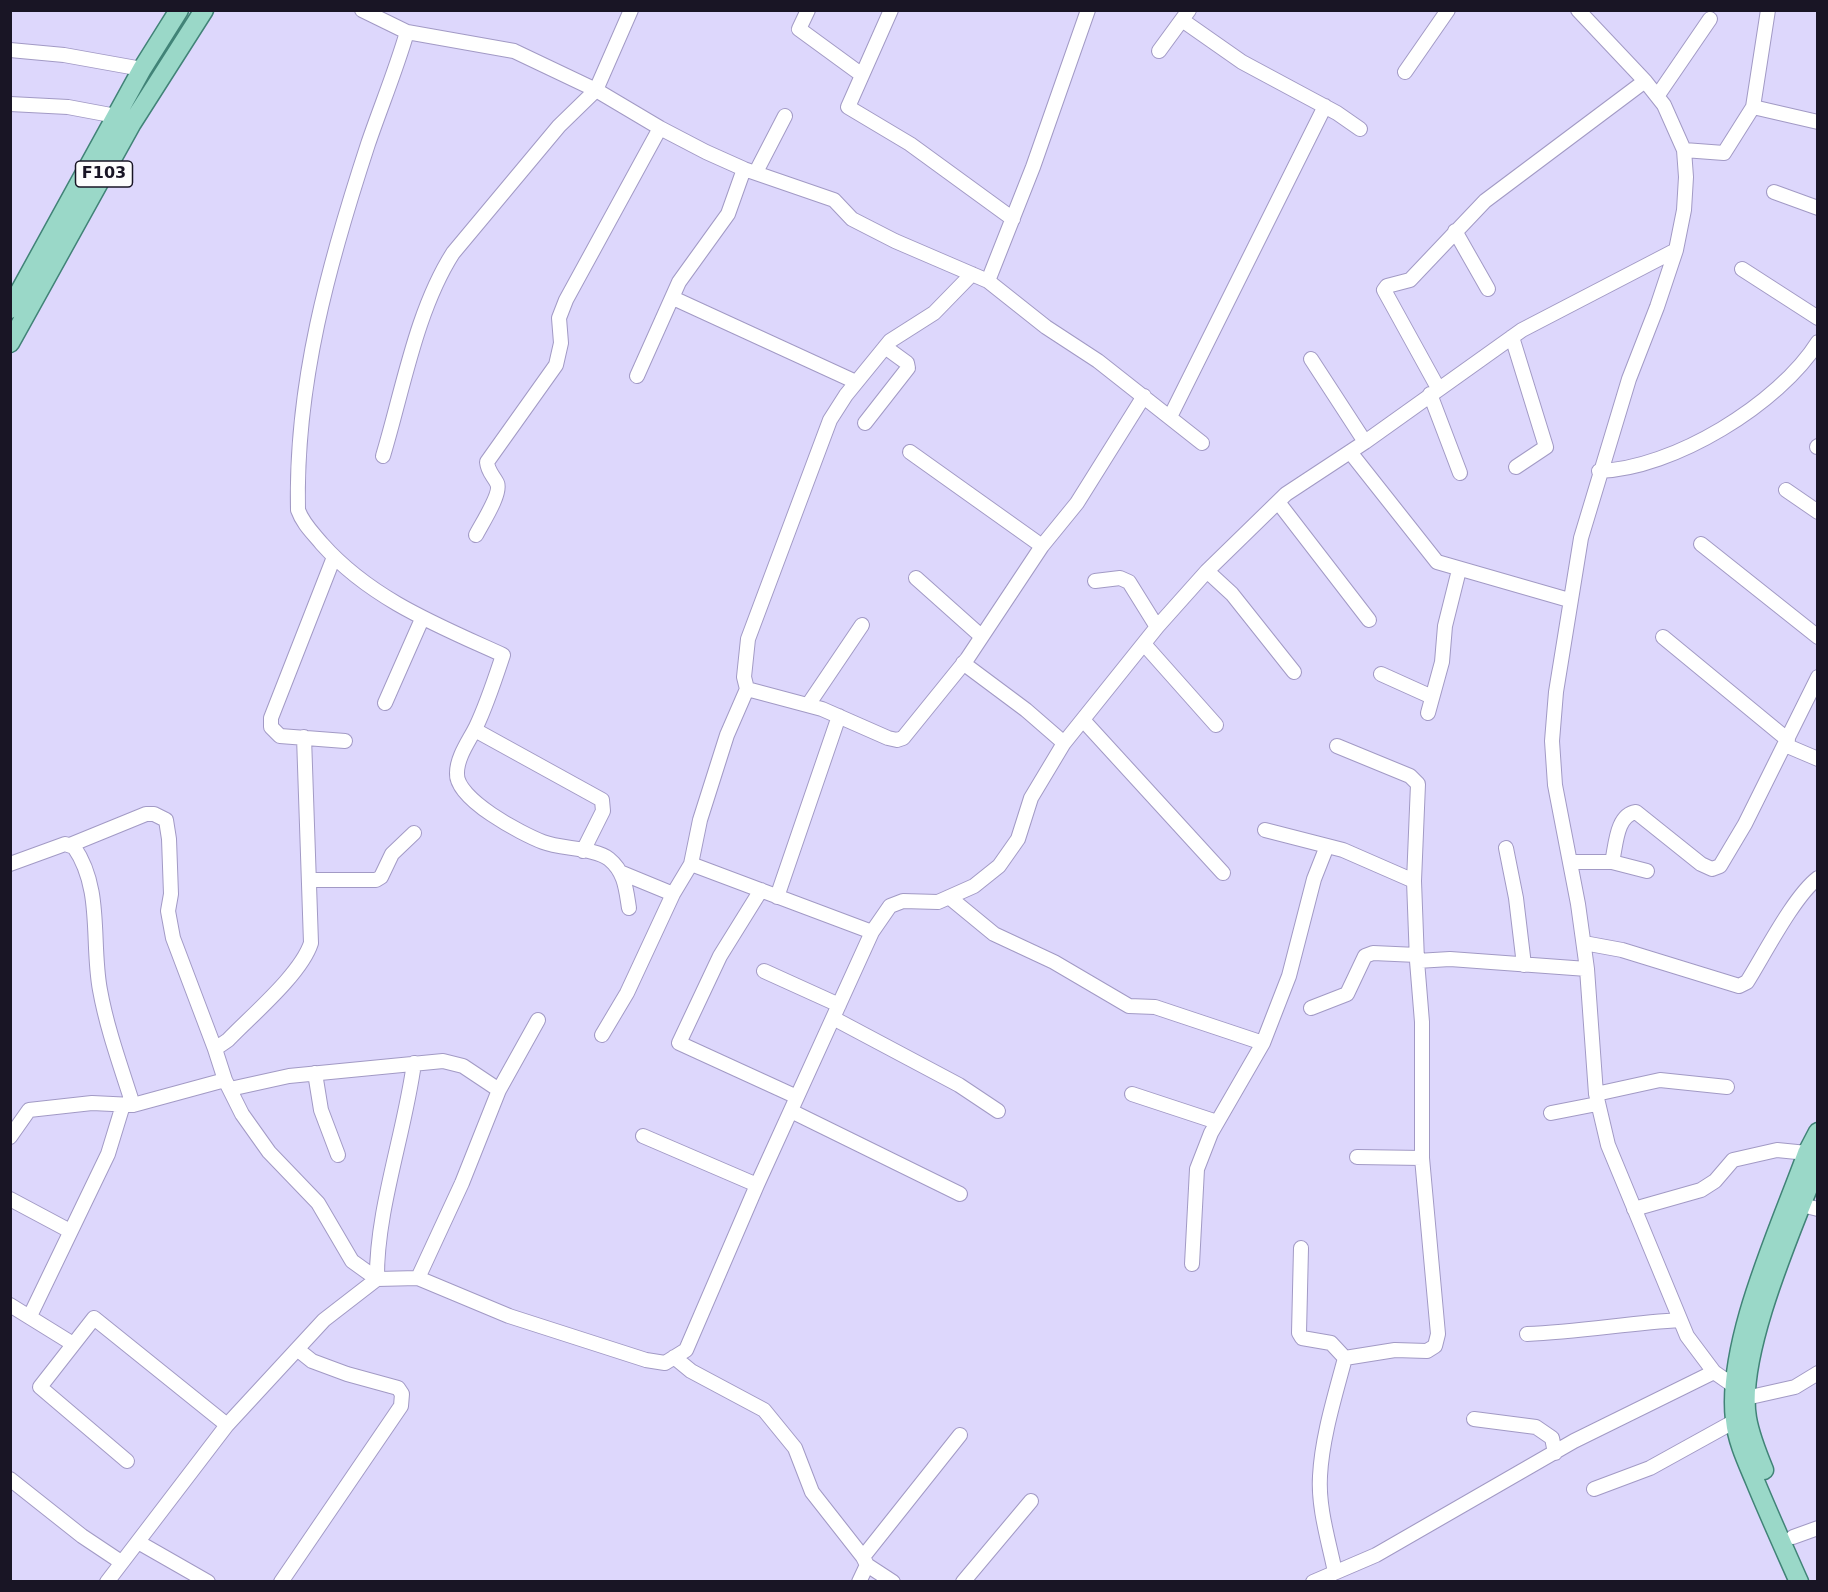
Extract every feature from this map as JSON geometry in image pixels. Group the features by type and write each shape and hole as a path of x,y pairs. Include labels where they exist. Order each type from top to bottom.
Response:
{"main road":[{"name":"F103","path":"10,309 142,69 179,10"},
{"name":"F103","path":"10,343 132,123 204,10"},
{"path":"1812,1581 1754,1446 1740,1392 1737,1359 1744,1330 1812,1158 1818,1132"},
{"path":"1799,1581 1742,1449 1735,1421 1740,1392 1757,1333 1810,1207 1812,1158"}],"street":[{"path":"362,10 406,32 514,51 597,90 660,128 750,171 834,200 852,219 895,241 988,281 1046,327 1144,396 1202,443"},
{"path":"383,456 426,311 439,276 453,253 559,126 597,90 631,10"},
{"path":"808,10 799,29 862,75"},
{"path":"891,10 848,107 910,144 1013,219"},
{"path":"988,281 1013,219 1088,10"},
{"path":"1406,72 1448,10"},
{"path":"1578,10 1658,95 1684,150 1684,210 1676,250 1629,379 1599,471 1581,538 1569,600 1556,692 1552,741 1555,784 1584,943 1596,1099 1608,1145 1680,1320 1687,1336 1714,1372 1740,1392 1795,1387 1818,1373"},
{"path":"1684,150 1724,153 1753,106 1768,10"},
{"path":"1159,51 1185,14 1242,62 1325,106 1360,129"},
{"path":"1658,95 1710,19"},
{"path":"406,32 395,73 369,142 322,295 310,353 303,411 298,510 302,521 334,557 387,598 422,619 502,654 475,730 466,745 456,774 461,789 480,806 515,828 544,842 607,858 622,873 673,894"},
{"path":"10,50 74,56 142,69"},
{"path":"1460,473 1434,391 1384,290 1388,286 1410,280 1485,201 1645,81"},
{"path":"10,104 68,107 116,116"},
{"path":"1170,417 1325,106"},
{"path":"1753,106 1818,122"},
{"path":"638,376 679,282 728,214 750,171 785,116"},
{"path":"476,535 498,492 498,484 492,477 488,462 556,365 561,342 559,318 566,300 660,128"},
{"path":"1774,192 1818,208"},
{"path":"1455,231 1488,289"},
{"path":"107,1581 226,1425 324,1320 376,1279 418,1278 508,1316 646,1360 665,1363 686,1350 757,1185 872,932 890,906 903,901 938,902 974,886 999,866 1018,839 1030,798 1064,743 1157,627 1207,571 1278,502 1512,337 1676,250"},
{"path":"1742,270 1818,318"},
{"path":"602,1035 627,993 673,894 691,864 700,820 727,735 747,689 744,677 748,639 830,420 856,382 896,335 939,308 972,274"},
{"path":"673,297 856,382"},
{"path":"1512,337 1546,447 1516,467"},
{"path":"1599,471 1620,471 1649,463 1725,428 1749,413 1805,362 1818,342"},
{"path":"865,423 908,368 907,363 885,347"},
{"path":"1311,359 1365,442"},
{"path":"747,689 808,705 888,738 897,740 903,738 963,663 1042,546 1077,503 1111,453 1144,396"},
{"path":"910,452 1042,546"},
{"path":"1350,452 1437,562 1569,600"},
{"path":"1786,490 1818,512"},
{"path":"1278,502 1369,620"},
{"path":"1701,544 1818,637"},
{"path":"334,557 271,718 271,727 275,733 345,741"},
{"path":"1428,713 1442,662 1445,626 1459,570"},
{"path":"1207,571 1232,594 1294,672"},
{"path":"916,578 981,636"},
{"path":"1095,580 1120,578 1130,582 1157,627"},
{"path":"385,703 422,619"},
{"path":"808,705 862,626"},
{"path":"1663,637 1786,743 1818,759"},
{"path":"1144,644 1215,725"},
{"path":"963,663 1064,743"},
{"path":"1381,674 1432,697"},
{"path":"1612,862 1621,824 1624,818 1636,812 1701,864 1712,869 1720,866 1786,743 1818,677"},
{"path":"777,897 839,716"},
{"path":"1083,720 1223,873"},
{"path":"475,730 602,800 603,811 584,851"},
{"path":"215,1049 228,1040 307,956 311,943 303,737"},
{"path":"1337,746 1410,776 1418,784 1414,881 1422,1022 1422,1158 1436,1291 1438,1334 1435,1346 1427,1351 1395,1350 1345,1358"},
{"path":"10,864 70,845 146,814 154,813 166,820 171,894 168,911 173,938 228,1084 242,1114 269,1152 318,1203 352,1261 376,1279"},
{"path":"1265,830 1327,846 1381,865 1414,881"},
{"path":"309,880 376,880 381,877 392,854 414,833"},
{"path":"30,1316 108,1154 128,1105 99,989 95,956 95,915 90,881 78,852 70,845"},
{"path":"1192,1264 1197,1168 1217,1122 1263,1043 1289,976 1314,879 1327,846"},
{"path":"1506,848 1524,965"},
{"path":"1570,862 1612,862 1647,871"},
{"path":"691,864 872,932"},
{"path":"622,873 629,908"},
{"path":"1584,943 1622,950 1739,987 1747,982 1811,883 1818,878"},
{"path":"761,890 720,956 678,1043 797,1097"},
{"path":"949,897 994,934 1054,962 1129,1006 1155,1007 1263,1043"},
{"path":"1311,1008 1347,994 1365,956 1373,953 1587,969"},
{"path":"764,971 836,1011 959,1085 998,1112"},
{"path":"418,1278 462,1183 499,1090 538,1020"},
{"path":"10,1137 29,1110 92,1103 128,1105 228,1084 414,1063 455,1063 499,1090"},
{"path":"376,1279 376,1252 409,1100 414,1063"},
{"path":"315,1073 321,1110 338,1155"},
{"path":"1551,1113 1660,1080 1727,1087"},
{"path":"1132,1094 1217,1122"},
{"path":"791,1110 960,1194"},
{"path":"643,1136 757,1185"},
{"path":"1634,1209 1701,1190 1715,1181 1733,1160 1740,1157 1777,1150 1812,1158"},
{"path":"1357,1157 1422,1158"},
{"path":"10,1199 70,1231"},
{"path":"1301,1248 1299,1333 1302,1338 1331,1343 1345,1358"},
{"path":"10,1305 74,1344"},
{"path":"127,1461 41,1390 41,1384 74,1344 90,1319 98,1319 226,1425"},
{"path":"1527,1334 1581,1332 1642,1322 1680,1320"},
{"path":"281,1581 401,1406 402,1394 398,1388 347,1374 312,1361 297,1350"},
{"path":"674,1357 691,1371 764,1410 795,1448 812,1492 865,1561 893,1581"},
{"path":"1335,1572 1320,1494 1320,1476 1334,1397 1345,1358"},
{"path":"1313,1581 1376,1555 1555,1453 1714,1372"},
{"path":"1474,1419 1536,1427 1552,1438 1555,1453"},
{"path":"1594,1489 1650,1468 1735,1421"},
{"path":"859,1581 865,1561 960,1435"},
{"path":"10,1479 82,1536 121,1562"},
{"path":"963,1581 1031,1501"},
{"path":"1793,1537 1818,1528"},
{"path":"138,1542 208,1581"}]}
